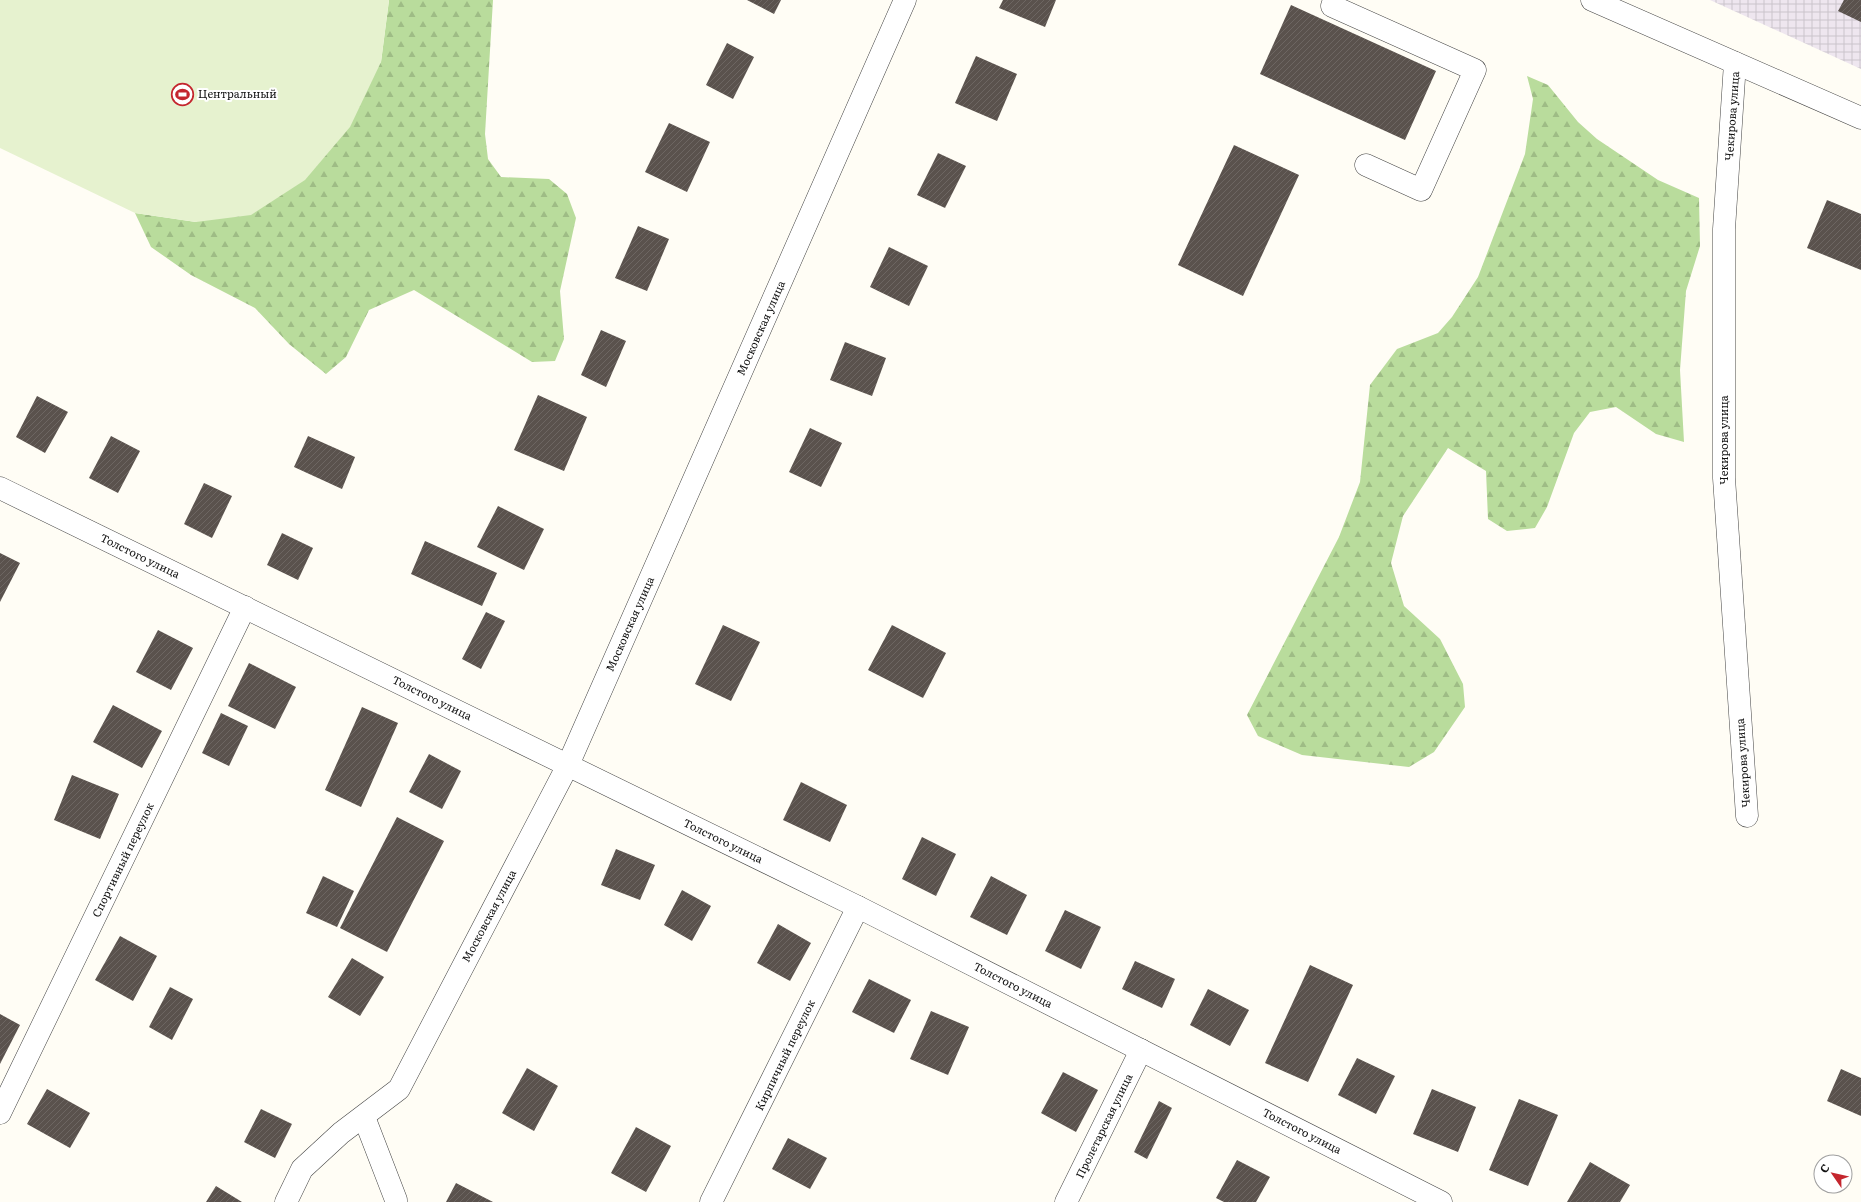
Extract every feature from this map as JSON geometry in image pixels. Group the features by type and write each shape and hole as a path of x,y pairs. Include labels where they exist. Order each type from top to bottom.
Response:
{"street":[{"name":"Московская улица","path":"286,1202 302,1169 342,1133 399,1089 568,765 905,0"},
{"path":"1334,0 1332,6 1475,70 1421,190 1366,165"},
{"name":"Чекирова улица","path":"1592,0 1861,118"},
{"name":"Чекирова улица","path":"1735,63 1724,229 1724,478 1747,816"},
{"name":"Толстого улица","path":"0,488 858,907 1441,1202"},
{"name":"Спортивный переулок","path":"0,1114 245,608"},
{"name":"Кирпичный переулок","path":"711,1202 858,907"},
{"name":"Пролетарская улица","path":"1066,1202 1141,1050"},
{"path":"364,1117 396,1202"}],"shaded area":[{"path":"1710,0 1861,0 1861,69"}],"green space":[{"name":"Центральный","path":"0,0 389,0 381,62 350,127 305,180 251,215 196,222 135,213 0,148"},
{"path":"389,0 493,0 485,134 488,159 501,177 549,179 567,194 576,218 560,291 564,339 555,361 532,362 414,290 369,310 346,357 326,374 289,344 255,308 191,275 151,247 135,213 196,222 381,62"},
{"path":"1527,76 1548,85 1578,122 1597,139 1658,180 1699,198 1700,246 1686,291 1680,370 1684,442 1656,434 1616,407 1590,412 1574,433 1547,507 1535,528 1507,531 1488,519 1486,471 1448,448 1403,516 1391,563 1404,606 1440,639 1463,684 1465,707 1434,752 1409,767 1302,755 1258,736 1247,715 1339,537 1360,482 1370,385 1397,349 1438,333 1452,317 1478,277 1525,154 1533,99"}],"building":[{"path":"747,0 781,0 774,14"},
{"path":"1003,0 1056,0 1045,27 999,8"},
{"path":"1844,0 1861,0 1861,22 1838,11"},
{"path":"1291,5 1436,71 1405,140 1260,74"},
{"path":"727,43 754,57 733,99 706,85"},
{"path":"976,56 1017,74 997,121 955,103"},
{"path":"669,123 710,142 687,192 645,172"},
{"path":"1234,145 1299,175 1243,296 1178,265"},
{"path":"938,153 966,166 945,208 917,195"},
{"path":"1827,200 1861,214 1861,270 1807,248"},
{"path":"638,226 669,239 647,291 615,278"},
{"path":"889,247 928,266 909,306 870,287"},
{"path":"601,330 626,341 606,387 581,375"},
{"path":"845,342 886,358 872,396 830,380"},
{"path":"538,395 587,417 564,471 514,450"},
{"path":"37,396 68,412 45,453 16,437"},
{"path":"810,428 842,443 821,487 789,472"},
{"path":"111,436 140,451 118,493 89,478"},
{"path":"308,436 355,457 342,489 294,467"},
{"path":"204,483 232,496 212,538 184,524"},
{"path":"498,506 544,529 524,570 477,547"},
{"path":"282,533 313,548 298,580 267,565"},
{"path":"425,541 497,573 482,606 411,574"},
{"path":"0,553 20,563 0,602"},
{"path":"486,612 505,621 481,669 462,659"},
{"path":"723,625 760,642 731,701 695,684"},
{"path":"892,625 946,653 923,698 868,670"},
{"path":"158,630 193,648 171,690 136,672"},
{"path":"249,663 296,687 275,729 228,706"},
{"path":"113,705 162,731 142,768 93,742"},
{"path":"362,707 398,723 361,807 325,790"},
{"path":"221,713 248,726 229,766 202,753"},
{"path":"429,754 461,771 442,809 409,792"},
{"path":"72,775 119,794 100,839 54,820"},
{"path":"801,782 847,805 830,842 783,820"},
{"path":"397,817 444,841 387,952 340,928"},
{"path":"922,837 956,854 936,896 902,879"},
{"path":"616,849 655,865 640,900 601,885"},
{"path":"323,876 354,891 337,927 306,913"},
{"path":"991,876 1027,895 1007,935 970,917"},
{"path":"682,890 711,906 692,941 664,925"},
{"path":"1065,910 1101,927 1081,969 1045,951"},
{"path":"778,924 811,943 790,981 757,963"},
{"path":"120,936 157,956 133,1001 95,980"},
{"path":"352,958 384,977 360,1016 328,997"},
{"path":"1135,961 1175,979 1162,1008 1122,989"},
{"path":"1310,965 1353,985 1308,1082 1265,1063"},
{"path":"869,979 911,1000 894,1033 852,1012"},
{"path":"170,987 193,999 172,1040 149,1027"},
{"path":"1208,989 1249,1010 1230,1046 1190,1025"},
{"path":"931,1011 969,1027 948,1075 910,1059"},
{"path":"0,1014 20,1025 0,1064"},
{"path":"1357,1058 1395,1076 1376,1114 1338,1095"},
{"path":"527,1068 558,1086 534,1131 502,1113"},
{"path":"1841,1069 1861,1078 1861,1116 1827,1101"},
{"path":"1063,1072 1098,1090 1076,1132 1041,1113"},
{"path":"47,1089 90,1113 70,1148 27,1124"},
{"path":"1432,1089 1476,1107 1458,1152 1413,1134"},
{"path":"1519,1099 1558,1115 1528,1186 1489,1170"},
{"path":"1159,1101 1172,1108 1147,1159 1134,1152"},
{"path":"261,1109 292,1124 275,1158 244,1142"},
{"path":"636,1127 671,1146 646,1192 611,1173"},
{"path":"788,1138 827,1158 810,1189 772,1169"},
{"path":"1237,1160 1270,1177 1256,1202 1224,1202 1216,1198"},
{"path":"1590,1162 1630,1185 1620,1202 1567,1202"},
{"path":"456,1183 493,1202 446,1202"},
{"path":"216,1186 242,1202 206,1202"}],"place":[{"name":"Центральный","path":"183,94"}]}
